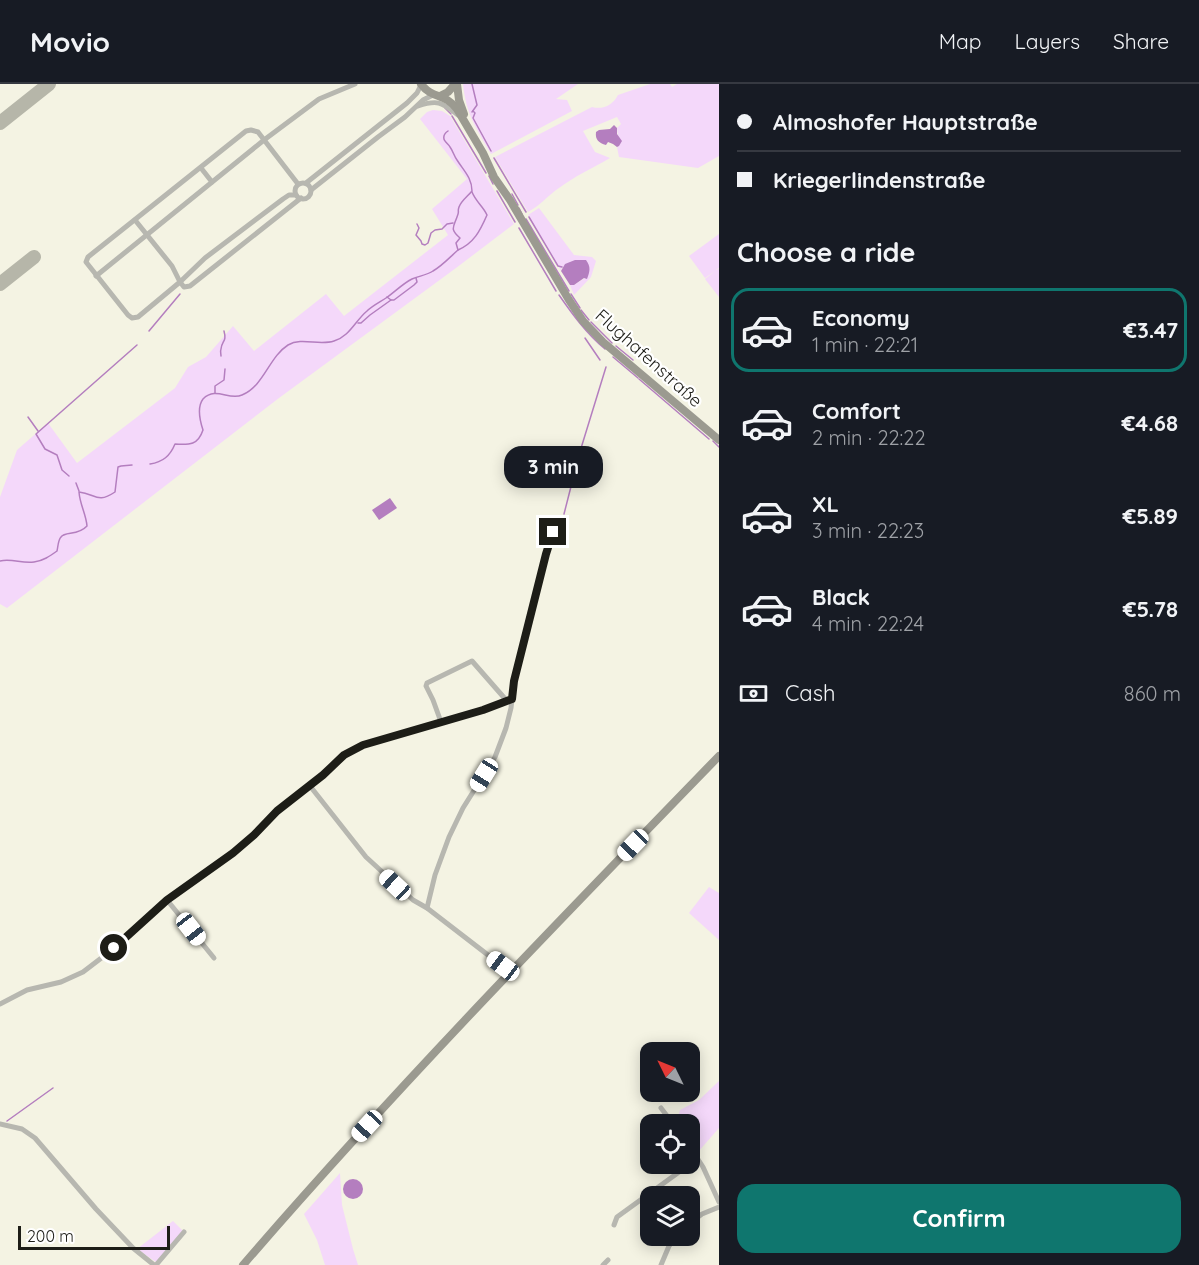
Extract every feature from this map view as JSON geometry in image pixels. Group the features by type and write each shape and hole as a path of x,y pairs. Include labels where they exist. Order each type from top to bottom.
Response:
{"main road":[{"name":"Flughafenstraße","path":"421,84 427,91 452,103 494,177 510,200"},
{"name":"Flughafenstraße","path":"436,95 448,92 456,84"},
{"name":"Flughafenstraße","path":"456,84 464,113 510,200 569,300 587,325 719,440"},
{"path":"243,1265 352,1142 510,972 719,756"}],"street":[{"path":"298,184 264,140 256,131 246,131 88,258 86,260 88,266 96,276 264,140 319,99 355,84"},
{"name":"Flughafenstraße","path":"306,183 407,103 417,93 421,84"},
{"name":"Flughafenstraße","path":"96,276 132,318 138,317 205,258 289,195 308,197 311,190 405,117 423,100 436,95"},
{"name":"Flughafenstraße","path":"414,108 440,102 463,119"},
{"path":"201,168 212,182"},
{"path":"298,184 306,183 311,190"},
{"path":"298,184 295,190 299,197"},
{"name":"Flughafenstraße","path":"180,282 184,287 190,286 299,197"},
{"path":"135,220 172,266 180,282"},
{"path":"427,908 435,875 449,837 463,808 499,748 507,724 509,700 553,532"},
{"path":"441,722 426,686 427,683 472,661 509,700"},
{"path":"0,1004 27,990 61,982 83,972 120,943 167,900 233,853 277,811 352,750 509,700"},
{"path":"310,786 366,857 412,900 427,908 510,972"},
{"path":"167,900 214,958"},
{"path":"661,1108 666,1114"},
{"path":"0,1124 22,1129 35,1138 96,1209 133,1248 155,1265 184,1232"},
{"path":"700,1162 719,1204 700,1215"},
{"path":"614,1225 618,1217 677,1174"},
{"path":"661,1265 669,1246"}],"shaded area":[{"path":"463,84 578,84 556,99 567,100 572,111 491,154 469,112"},
{"path":"650,84 670,84 672,87 677,84 719,84 719,156 698,168 619,157 617,128 621,124 617,117 583,131 595,152 610,158 565,184 528,212 495,157 592,107 607,106 618,95"},
{"path":"433,110 442,111 450,116 514,224 279,398 7,608 0,604 0,497 17,450 48,423 77,463 175,388 188,367 206,357 233,326 254,351 326,294 344,316 448,235 432,209 467,179 420,119"},
{"path":"614,125 622,141 619,146 608,142 606,145 598,141 596,132 610,129"},
{"path":"539,208 574,255 592,257 596,261 591,277 574,295 570,285 585,278 562,267 561,271 528,215"},
{"path":"719,234 719,268 716,270 719,269 719,297 705,279 715,271 705,278 689,256"},
{"path":"575,260 586,260 589,271 587,279 584,278 570,285 561,271 565,264"},
{"path":"390,498 397,508 379,520 372,510"},
{"path":"709,887 719,893 719,940 689,913"},
{"path":"719,1081 719,1128 700,1150 700,1114 679,1114 680,1110 700,1102 700,1099"},
{"path":"340,1173 342,1205 358,1265 325,1265 317,1240 304,1214"},
{"path":"353,1179 360,1182 363,1189 360,1196 353,1199 346,1196 343,1189 346,1182"},
{"path":"173,1221 183,1231 156,1262 137,1249"}],"waterway":[{"path":"472,84 477,105 472,112"},
{"path":"445,108 451,114"},
{"path":"473,111 475,113 473,118 491,151"},
{"path":"452,116 486,173"},
{"path":"150,464 166,458 175,444 189,444 199,439 203,430 200,406 208,395 237,396 250,391 281,350 288,345 340,339 371,307 408,281 436,269 458,250 456,243 460,238 454,226 458,209 472,191 472,186 444,140 444,135 448,131"},
{"path":"494,158 526,212"},
{"path":"489,176 493,184"},
{"path":"497,191 515,222"},
{"path":"458,250 476,236 487,215 472,192"},
{"path":"512,194 518,205"},
{"path":"519,208 522,214"},
{"path":"529,217 558,266 562,267"},
{"path":"526,219 569,291"},
{"path":"417,224 419,228 416,235 425,245 431,233 453,223"},
{"path":"519,228 556,291"},
{"path":"387,297 394,300 414,285 417,282 416,278"},
{"path":"149,331 180,294"},
{"path":"571,294 580,308"},
{"path":"559,295 586,330 605,349"},
{"path":"358,323 391,300"},
{"path":"581,310 589,320"},
{"path":"591,322 612,343"},
{"path":"221,356 224,331"},
{"path":"585,338 600,360"},
{"path":"69,476 62,470 57,455 45,449 36,434 137,345"},
{"path":"616,346 633,360"},
{"path":"613,357 638,378"},
{"path":"578,458 606,367"},
{"path":"215,393 215,386 224,380 225,369"},
{"path":"639,379 709,439"},
{"path":"28,417 38,431"},
{"path":"713,441 719,447"},
{"path":"564,514 577,463"},
{"path":"0,561 37,561 57,551 59,540 63,535 80,531 87,526 79,492 100,498 109,496 115,492 118,467 132,465"},
{"path":"76,483 79,491"},
{"path":"7,1121 53,1088"}],"taxiway":[{"path":"0,123 49,84"},
{"path":"0,284 34,257"}],"route":[{"path":"114,948 167,900 233,853 277,811 323,775 344,755 363,745 483,710 512,699 514,681 553,532"}]}
